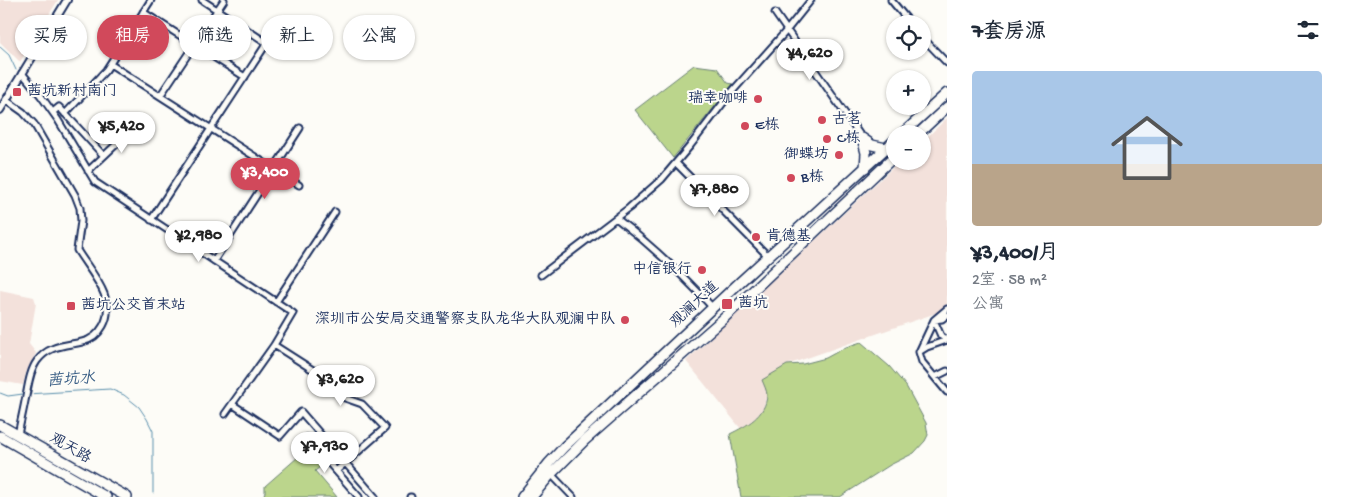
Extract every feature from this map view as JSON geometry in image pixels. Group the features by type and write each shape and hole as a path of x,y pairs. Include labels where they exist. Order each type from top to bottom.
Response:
{"main road":[{"path":"912,125 947,93"},
{"path":"928,125 947,107"},
{"path":"862,138 872,145 886,148"},
{"path":"862,138 866,153 864,168"},
{"name":"观澜大道","path":"522,497 564,446 886,148"},
{"name":"观澜大道","path":"532,497 585,440 723,319 886,165"},
{"name":"观天路","path":"0,425 127,497"},
{"name":"观天路","path":"0,436 106,497"}],"street":[{"path":"0,110 67,0"},
{"path":"65,114 106,70 151,0"},
{"path":"152,220 267,43 202,0"},
{"path":"214,15 224,0"},
{"path":"541,275 651,189 676,163 730,94 811,0"},
{"path":"891,0 903,15"},
{"path":"144,12 179,34"},
{"path":"775,12 862,138"},
{"path":"931,46 947,63"},
{"path":"160,96 184,60"},
{"path":"219,60 245,77"},
{"path":"110,64 299,185"},
{"path":"22,73 53,112 95,182 293,313 274,345 225,414"},
{"path":"6,100 23,112 34,124 76,195 81,221 77,250 104,292 107,305 106,317 96,335 88,340 49,350 35,364 31,372 18,435"},
{"path":"53,112 58,107 104,156"},
{"path":"88,172 141,121"},
{"path":"214,261 300,128"},
{"path":"676,163 768,256"},
{"path":"276,302 335,212"},
{"path":"616,218 657,252 713,308"},
{"path":"947,309 934,320 919,352 922,362 947,392"},
{"path":"934,320 942,319 947,315"},
{"path":"934,320 941,336 947,340"},
{"path":"919,352 947,340"},
{"path":"274,345 324,377 346,398 362,404 385,428 336,471"},
{"path":"935,377 947,371"},
{"path":"232,404 280,436 301,412 375,497"},
{"path":"307,438 358,497"},
{"path":"552,474 573,497"}],"shaded area":[{"path":"0,0 58,0 49,15 15,15 15,57 0,42"},
{"path":"947,118 947,306 939,312 787,365 767,394 763,410 750,424 741,429 686,361 890,170 931,170 931,133"},
{"path":"0,290 34,297 36,303 29,344 36,353 26,373 23,385 0,381"}],"green space":[{"path":"694,65 717,68 728,83 733,84 673,158 635,110"},
{"path":"861,342 889,366 906,386 926,423 928,435 925,441 914,453 890,465 840,497 741,497 730,434 748,424 763,409 767,395 762,380 787,365 803,364 826,358 846,347"},
{"path":"306,455 311,457 320,467 315,471 337,497 263,497 265,486 298,457"}],"waterway":[{"path":"0,47 9,55 16,70"},
{"name":"茜坑水","path":"27,394 110,389 124,395 139,407 153,431 153,493"},
{"name":"茜坑水","path":"0,393 8,396 23,394"}],"place":[{"name":"茜坑新村南门","path":"17,92"},
{"name":"瑞幸咖啡","path":"758,99"},
{"name":"古茗","path":"822,120"},
{"name":"E栋","path":"745,126"},
{"name":"C栋","path":"827,139"},
{"name":"御蝶坊","path":"839,155"},
{"name":"B栋","path":"791,178"},
{"name":"肯德基","path":"756,237"},
{"name":"中信银行","path":"702,270"},
{"name":"茜坑","path":"727,304"},
{"name":"茜坑公交首末站","path":"71,306"},
{"name":"深圳市公安局交通警察支队龙华大队观澜中队","path":"625,320"}]}
